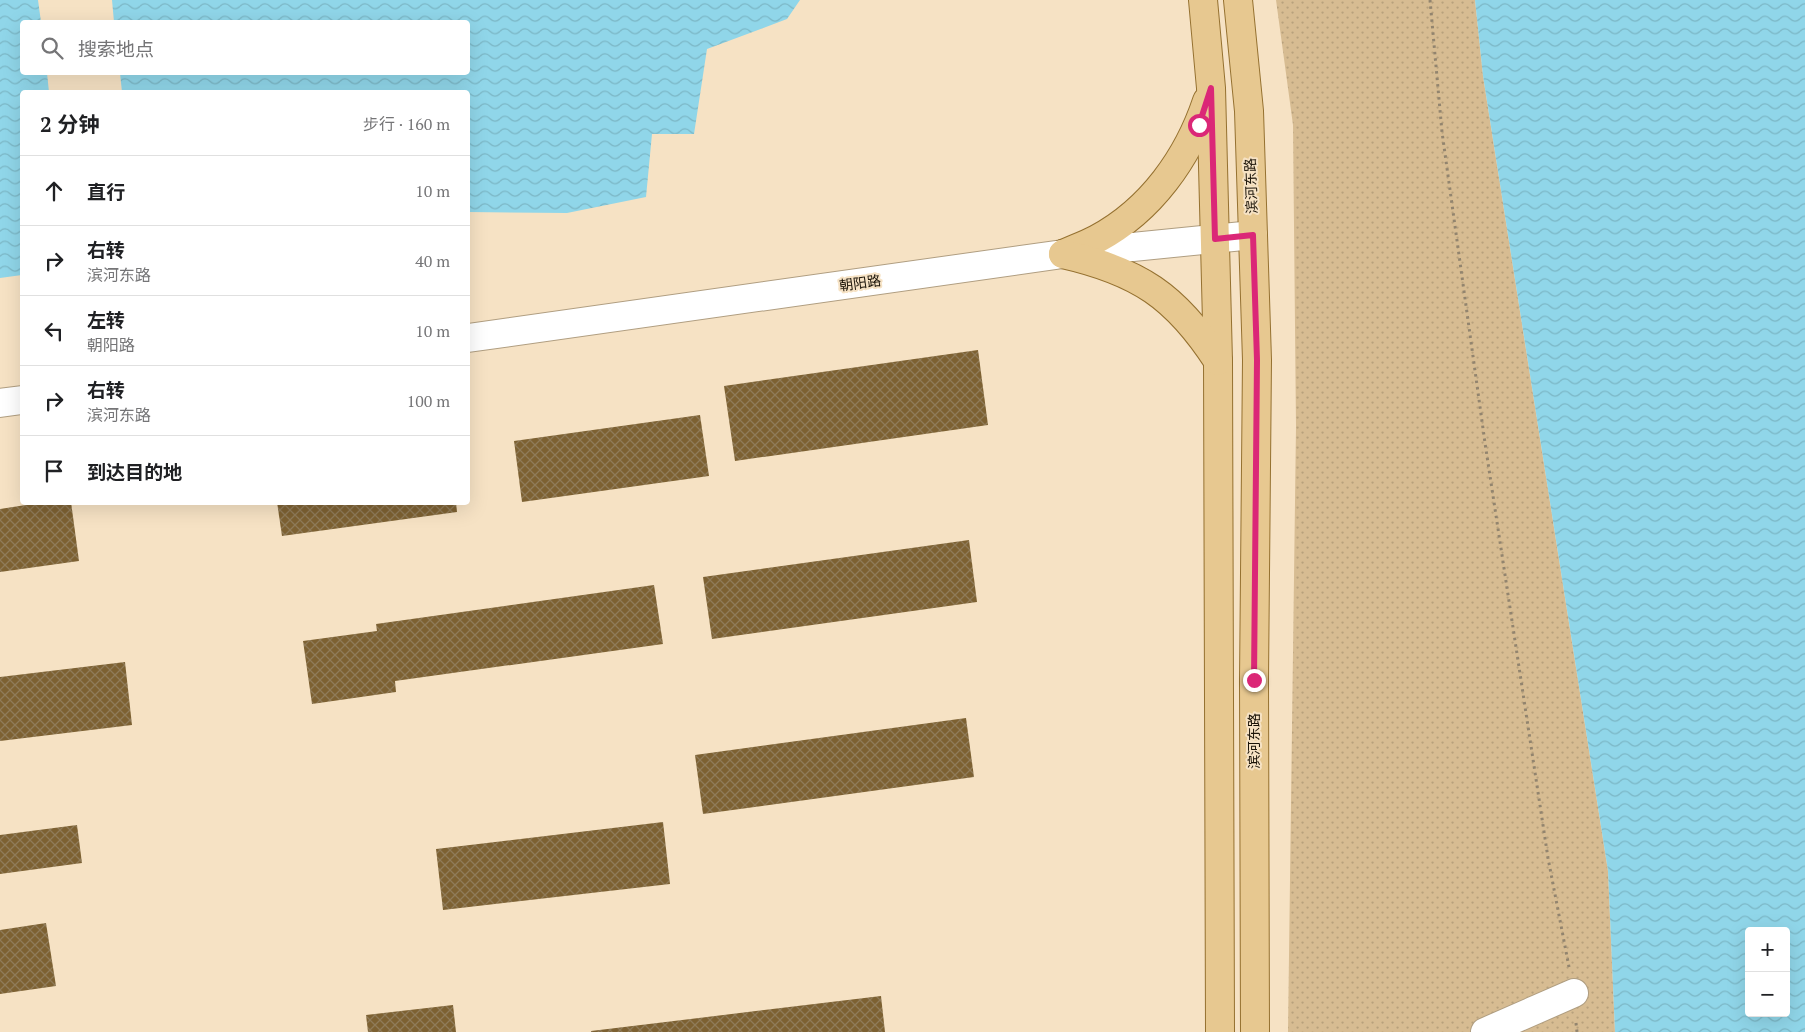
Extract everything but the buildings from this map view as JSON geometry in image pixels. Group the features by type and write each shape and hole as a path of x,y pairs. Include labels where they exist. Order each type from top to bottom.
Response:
{"main road":[{"path":"1203,0 1211,88 1218,361 1220,1032"},
{"name":"滨河东路","path":"1238,0 1249,111 1257,360 1254,680 1255,1032"},
{"path":"1062,254 1098,238 1130,217 1158,190 1181,159 1199,125 1211,88"},
{"path":"1062,254 1094,261 1125,273 1153,289 1178,309 1200,333 1218,361"}],"street":[{"name":"朝阳路","path":"470,338 1062,254 1253,235"},
{"path":"0,403 20,400"},
{"path":"1485,1032 1574,994"}],"path":[{"path":"1430,0 1442,132 1487,452 1548,858 1574,994 1577,1032"}],"shaded area":[{"path":"1276,0 1475,0 1483,76 1608,871 1615,1032 1288,1032 1296,426 1293,125"}],"water":[{"path":"0,0 38,0 41,20 20,20 20,75 47,75 49,90 20,90 20,275 0,278"},
{"path":"112,0 800,0 787,19 707,49 694,134 652,134 646,197 567,213 470,212 470,90 122,90 120,75 470,75 470,20 114,20"},
{"path":"1475,0 1805,0 1805,1032 1615,1032 1608,871 1483,76"}],"route":[{"path":"1199,125 1211,88 1215,239 1253,235 1257,360 1254,680"}]}
